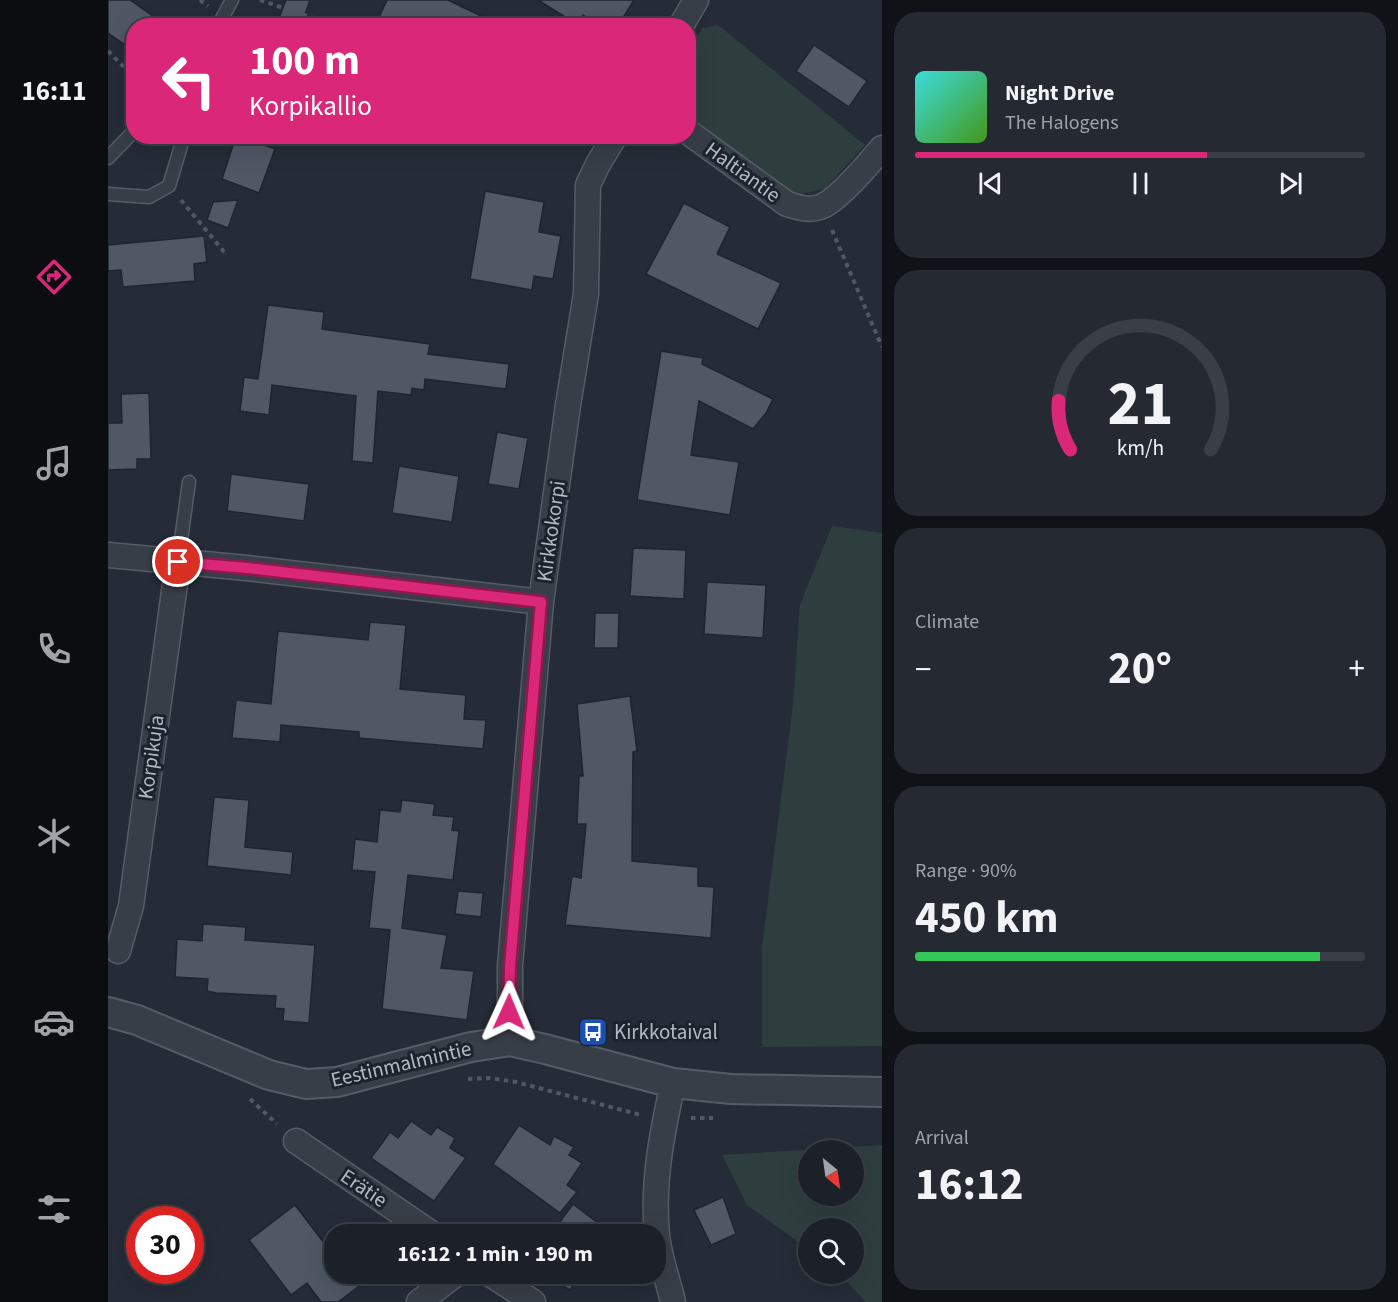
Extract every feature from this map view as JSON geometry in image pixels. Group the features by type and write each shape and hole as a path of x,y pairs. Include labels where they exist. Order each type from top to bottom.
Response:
{"street":[{"path":"686,18 696,0"},
{"name":"Haltiantie","path":"696,138 787,204 805,209 822,207"},
{"name":"Kirkkokorpi","path":"510,1041 510,966 541,602 586,294 588,185 610,144"},
{"path":"822,207 852,182 882,148"},
{"path":"108,555 247,568 541,602"},
{"name":"Korpikuja","path":"118,951 131,906 178,562"},
{"name":"Eestinmalmintie","path":"108,1012 137,1020 269,1075 306,1084 338,1082 471,1047 510,1041 545,1048 673,1083 731,1089 882,1092"},
{"path":"673,1083 658,1158 655,1201 657,1237 673,1302"},
{"name":"Erätie","path":"296,1141 417,1224"},
{"path":"419,1302 443,1284"},
{"path":"505,1284 533,1302"}],"lane":[{"path":"222,18 232,0"},
{"path":"108,158 126,139"},
{"path":"108,194 149,196 170,186 182,144"},
{"path":"178,562 189,483"}],"path":[{"path":"260,0 313,18"},
{"path":"108,51 126,68"},
{"path":"170,186 225,253"},
{"path":"822,207 882,347"},
{"path":"248,1098 296,1141"}],"shaded area":[{"path":"718,25 865,145 825,189 796,195 696,125 696,39 702,28"},
{"path":"832,526 882,533 882,1046 762,1047 762,947 793,705 800,605"},
{"path":"882,1145 882,1302 866,1302 849,1284 864,1284 864,1218 798,1218 798,1242 747,1205 722,1155 798,1150 798,1206 864,1206 864,1146"}],"building":[{"path":"108,0 130,0 156,18 126,18 126,45 108,33"},
{"path":"286,0 310,0 304,18 279,18"},
{"path":"387,0 448,0 485,18 379,18"},
{"path":"538,0 634,0 623,18 588,18 583,15 582,18 567,18"},
{"path":"814,45 867,81 849,107 796,71"},
{"path":"233,144 261,144 275,149 259,193 222,179"},
{"path":"485,191 544,202 539,232 561,236 553,279 534,276 532,290 470,279"},
{"path":"238,200 228,228 207,220 213,202"},
{"path":"684,203 730,227 717,254 781,283 758,329 646,274"},
{"path":"204,236 207,262 194,264 195,281 123,287 121,270 108,271 108,245"},
{"path":"268,305 324,312 322,329 430,344 428,354 509,364 506,389 425,379 424,390 412,388 411,395 378,391 373,463 352,461 356,396 272,385 269,415 240,411 244,377 258,379"},
{"path":"661,351 703,358 702,364 773,399 766,413 753,429 699,401 691,455 739,462 730,515 637,500"},
{"path":"149,393 151,459 137,459 137,469 108,470 108,423 122,423 121,394"},
{"path":"497,432 528,438 519,489 488,484"},
{"path":"399,466 459,476 452,522 392,513"},
{"path":"231,474 309,484 304,521 227,511"},
{"path":"633,548 686,550 684,599 630,596"},
{"path":"707,582 766,585 763,638 704,634"},
{"path":"595,613 619,613 618,648 594,648"},
{"path":"370,622 406,625 400,689 466,695 464,719 486,720 483,749 359,738 359,732 281,725 280,742 232,738 236,700 271,704 278,631 368,640"},
{"path":"630,696 637,751 633,752 632,861 698,867 698,886 714,887 711,938 565,925 572,876 581,878 586,824 577,824 579,776 583,776 577,704"},
{"path":"214,797 249,800 245,847 293,852 291,875 207,866"},
{"path":"402,800 435,804 433,815 454,817 452,830 459,831 453,880 408,875 402,928 447,935 441,968 474,971 467,1020 382,1009 390,930 369,928 375,872 352,870 355,839 377,842 380,810 400,812"},
{"path":"458,891 483,893 481,917 455,914"},
{"path":"203,924 246,927 245,940 315,945 309,1023 283,1021 284,1009 275,1008 276,996 216,993 207,991 208,979 175,977 177,939 202,941"},
{"path":"411,1121 431,1135 437,1127 455,1138 450,1148 466,1158 434,1201 371,1158 390,1132 398,1138"},
{"path":"519,1125 550,1145 554,1136 574,1147 569,1155 582,1163 567,1185 577,1192 560,1213 493,1164"},
{"path":"723,1197 736,1234 711,1245 694,1210"},
{"path":"573,1204 599,1224 558,1224"},
{"path":"295,1205 324,1243 324,1284 362,1284 338,1302 321,1302 307,1283 291,1295 249,1240"},
{"path":"560,1284 574,1284 570,1290"}],"place":[{"name":"Kirkkotaival","path":"593,1032"}],"route":[{"path":"178,562 541,602 510,966 509,1012"}]}
